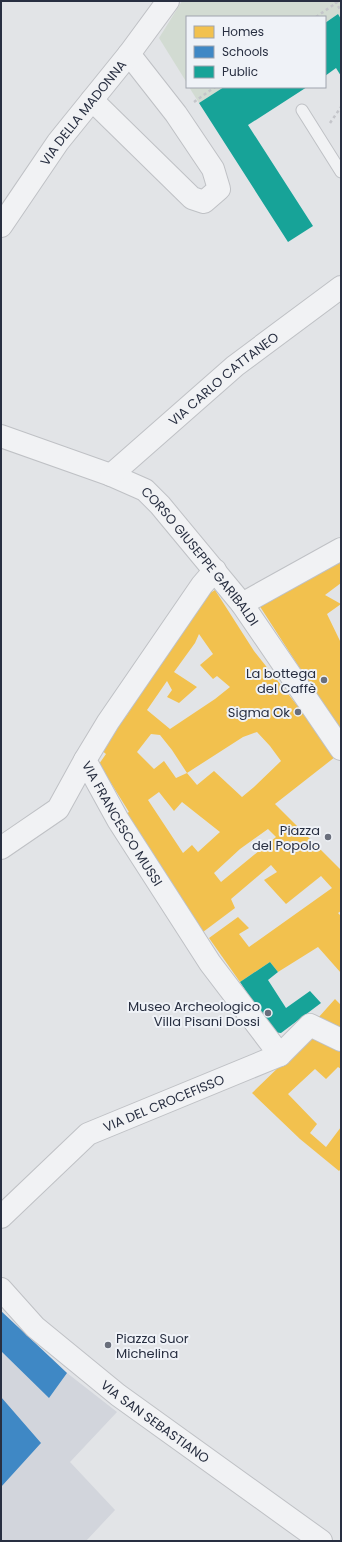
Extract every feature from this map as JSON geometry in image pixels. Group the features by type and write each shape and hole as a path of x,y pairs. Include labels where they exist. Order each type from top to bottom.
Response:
{"street":[{"name":"VIA DELLA MADONNA","path":"1,226 58,142 129,54 168,1"},
{"path":"92,100 192,198 204,202 219,189 213,169 176,114 129,54"},
{"name":"VIA CARLO CATTANEO","path":"111,475 235,366 341,287"},
{"name":"CORSO GIUSEPPE GARIBALDI","path":"1,436 111,475 145,490 160,505 242,604 341,749"},
{"path":"242,604 341,549"},
{"name":"VIA FRANCESCO MUSSI","path":"215,570 202,585 108,722 85,760 118,820 210,963 280,1055"},
{"path":"1,848 58,809 85,760"},
{"name":"VIA DEL CROCEFISSO","path":"1,1217 88,1134 280,1055 310,1025 341,1040"},
{"name":"VIA SAN SEBASTIANO","path":"1,1289 36,1327 118,1395 321,1541"}],"lane":[{"path":"302,110 341,172"}],"path":[{"path":"317,16 335,2 339,1"},
{"path":"335,2 341,11"}],"shaded area":[{"path":"182,1 341,1 341,19 338,14 326,22 326,16 186,16 186,81 159,38"},
{"path":"190,88 222,88 199,103"},
{"path":"1,1311 67,1373 117,1412 70,1462 115,1510 86,1541 1,1541"}],"building: Homes":[{"path":"341,559 341,583 325,595 341,604 327,614 341,643 341,732 259,605"},
{"path":"215,590 254,651 308,719 335,757 275,804 341,870 341,911 338,913 341,916 341,973 318,947 278,972 270,962 240,982 209,938 238,917 249,928 239,934 249,947 332,888 321,876 286,904 264,880 277,872 271,865 231,899 235,908 203,932 176,889 122,816 129,812 99,764 106,754 100,749 127,715 196,602","holes":["199,634 213,654 200,665 213,679 217,676 230,687 215,699 170,729 147,710 167,681 172,690 167,697 179,703 197,687 174,672 195,643","257,732 281,761 242,797 214,771 197,785 187,773 243,737","151,734 160,735 187,773 176,778 164,761 154,769 137,752","159,792 174,811 182,802 220,832 198,852 192,845 183,853 148,800","268,829 276,837 221,882 214,873 240,849"]},
{"path":"335,999 341,1005 341,1029 318,1018"},
{"path":"312,1035 341,1046 341,1069 338,1067 326,1079 315,1069 288,1094 317,1124 310,1133 326,1147 341,1127 341,1169 339,1171 300,1139 252,1093"}],"building: Schools":[{"path":"1,1311 67,1373 49,1398 1,1351"},
{"path":"1,1397 41,1443 1,1487"}],"building: Public":[{"path":"338,14 341,19 341,76 336,68 326,75 326,22"},
{"path":"222,88 305,88 248,125 313,226 288,242 199,103"},
{"path":"270,962 278,972 268,980 286,1008 310,991 321,1003 281,1033 273,1032 240,982"}],"place":[{"name":"La bottega del Caffè","path":"324,680"},
{"name":"Sigma Ok","path":"298,712"},
{"name":"Piazza del Popolo","path":"328,837"},
{"name":"Museo Archeologico Villa Pisani Dossi","path":"268,1013"},
{"name":"Piazza Suor Michelina","path":"108,1345"}]}
